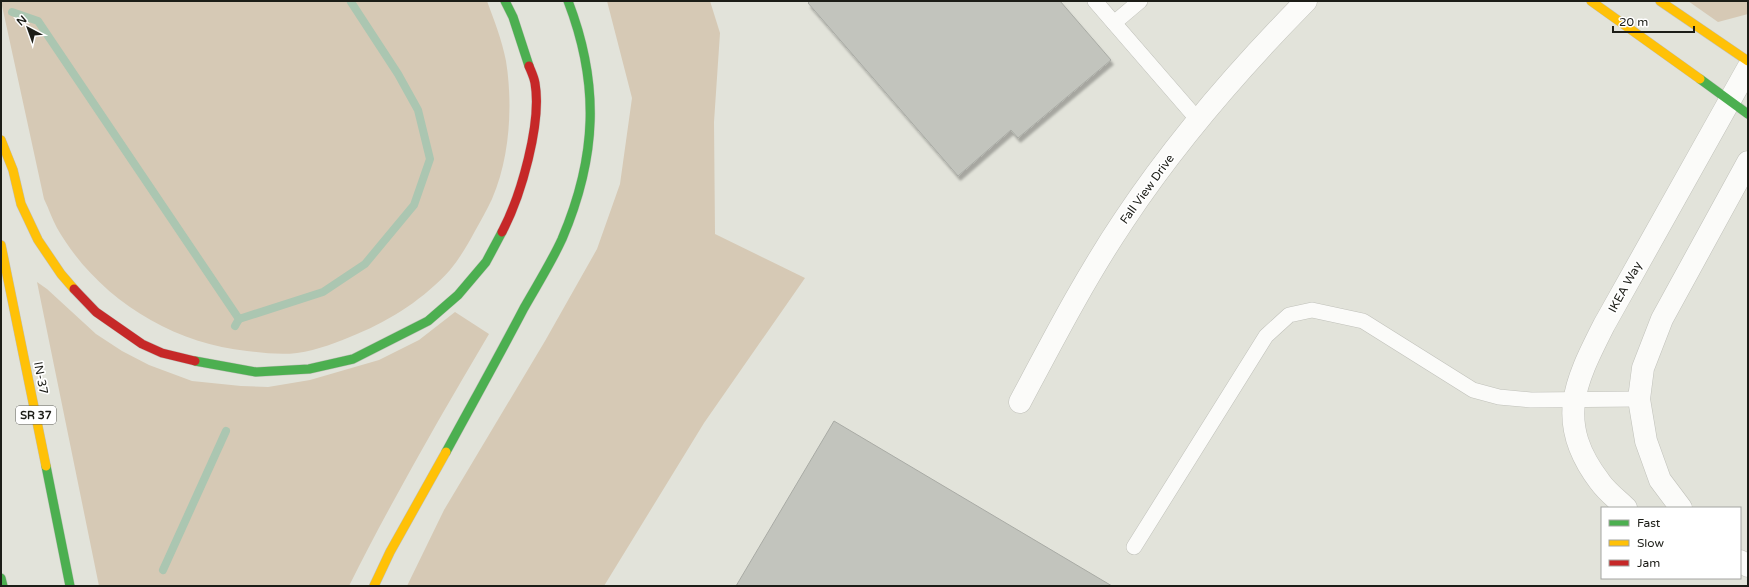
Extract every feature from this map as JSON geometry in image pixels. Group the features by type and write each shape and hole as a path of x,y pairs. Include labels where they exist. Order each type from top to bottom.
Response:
{"main road":[{"path":"1,140 13,170 21,204 38,240 61,274 96,312 142,344 162,353 192,361 256,372 309,369 353,359 428,321 458,295 486,262 507,223 520,191 536,116 535,83 513,17 506,1"},
{"path":"374,586 390,552 506,343 564,234 579,192 587,154 591,108 586,56 574,14 568,1"},
{"path":"1591,1 1748,114"},
{"path":"1660,1 1748,61"},
{"name":"IN-37","path":"1,245 70,586"},
{"path":"1,578 3,586"}],"street":[{"name":"Fall View Drive","path":"1020,402 1092,270 1129,213 1198,120 1248,61 1306,1"},
{"name":"IKEA Way","path":"1625,507 1600,483 1583,456 1573,424 1575,389 1584,363 1604,325 1748,68"},
{"path":"1680,507 1660,480 1646,441 1639,400 1643,368 1662,318 1748,162"}],"lane":[{"path":"1095,1 1198,120"},
{"path":"1114,23 1140,1"},
{"path":"1134,547 1266,336 1289,315 1312,310 1363,321 1473,390 1499,397 1531,400 1639,400"}],"shaded area":[{"path":"1,1 487,1 498,30 506,61 509,95 506,149 503,166 492,199 467,246 450,270 419,299 395,315 370,328 313,350 291,354 272,354 247,351 218,346 190,338 137,312 114,295 92,275 73,252 57,228 44,199"},
{"path":"607,1 710,1 720,33 714,122 715,234 805,278 704,423 604,586 407,586 444,510 545,341 597,249 620,184 632,98"},
{"path":"1688,1 1748,1 1748,14 1718,22"},
{"path":"37,282 47,289 96,334 122,351 149,365 192,381 268,387 310,380 379,360 419,340 455,312 489,334 452,396 382,522 349,586 99,586"}],"building":[{"path":"810,1 1060,1 1111,60 1018,138 1011,130 958,176 808,3"},
{"path":"834,421 1112,586 736,586"}],"waterway":[{"path":"239,319 323,292 365,264 414,205 430,159 418,110 398,74 351,2"},
{"path":"12,12 38,21 239,319 235,326"},
{"path":"163,570 226,431"}],"traffic: fast":[{"path":"505,1 513,17 529,66"},
{"path":"446,452 558,248 574,209 588,150 590,120 589,91 585,62 578,32 568,1"},
{"path":"1700,79 1748,114"},
{"path":"195,361 256,372 309,369 353,359 428,321 458,295 486,262 502,232"},
{"path":"46,466 70,586"},
{"path":"1,578 3,586"}],"traffic: slow":[{"path":"1591,1 1700,79"},
{"path":"1660,1 1748,61"},
{"path":"1,140 13,170 21,204 38,240 61,274 74,289"},
{"path":"1,245 46,466"},
{"path":"374,586 390,552 446,452"}],"traffic: jam":[{"path":"502,232 523,180 533,138 536,99 535,81 529,66"},
{"path":"74,289 96,312 142,344 162,353 195,361"}]}
